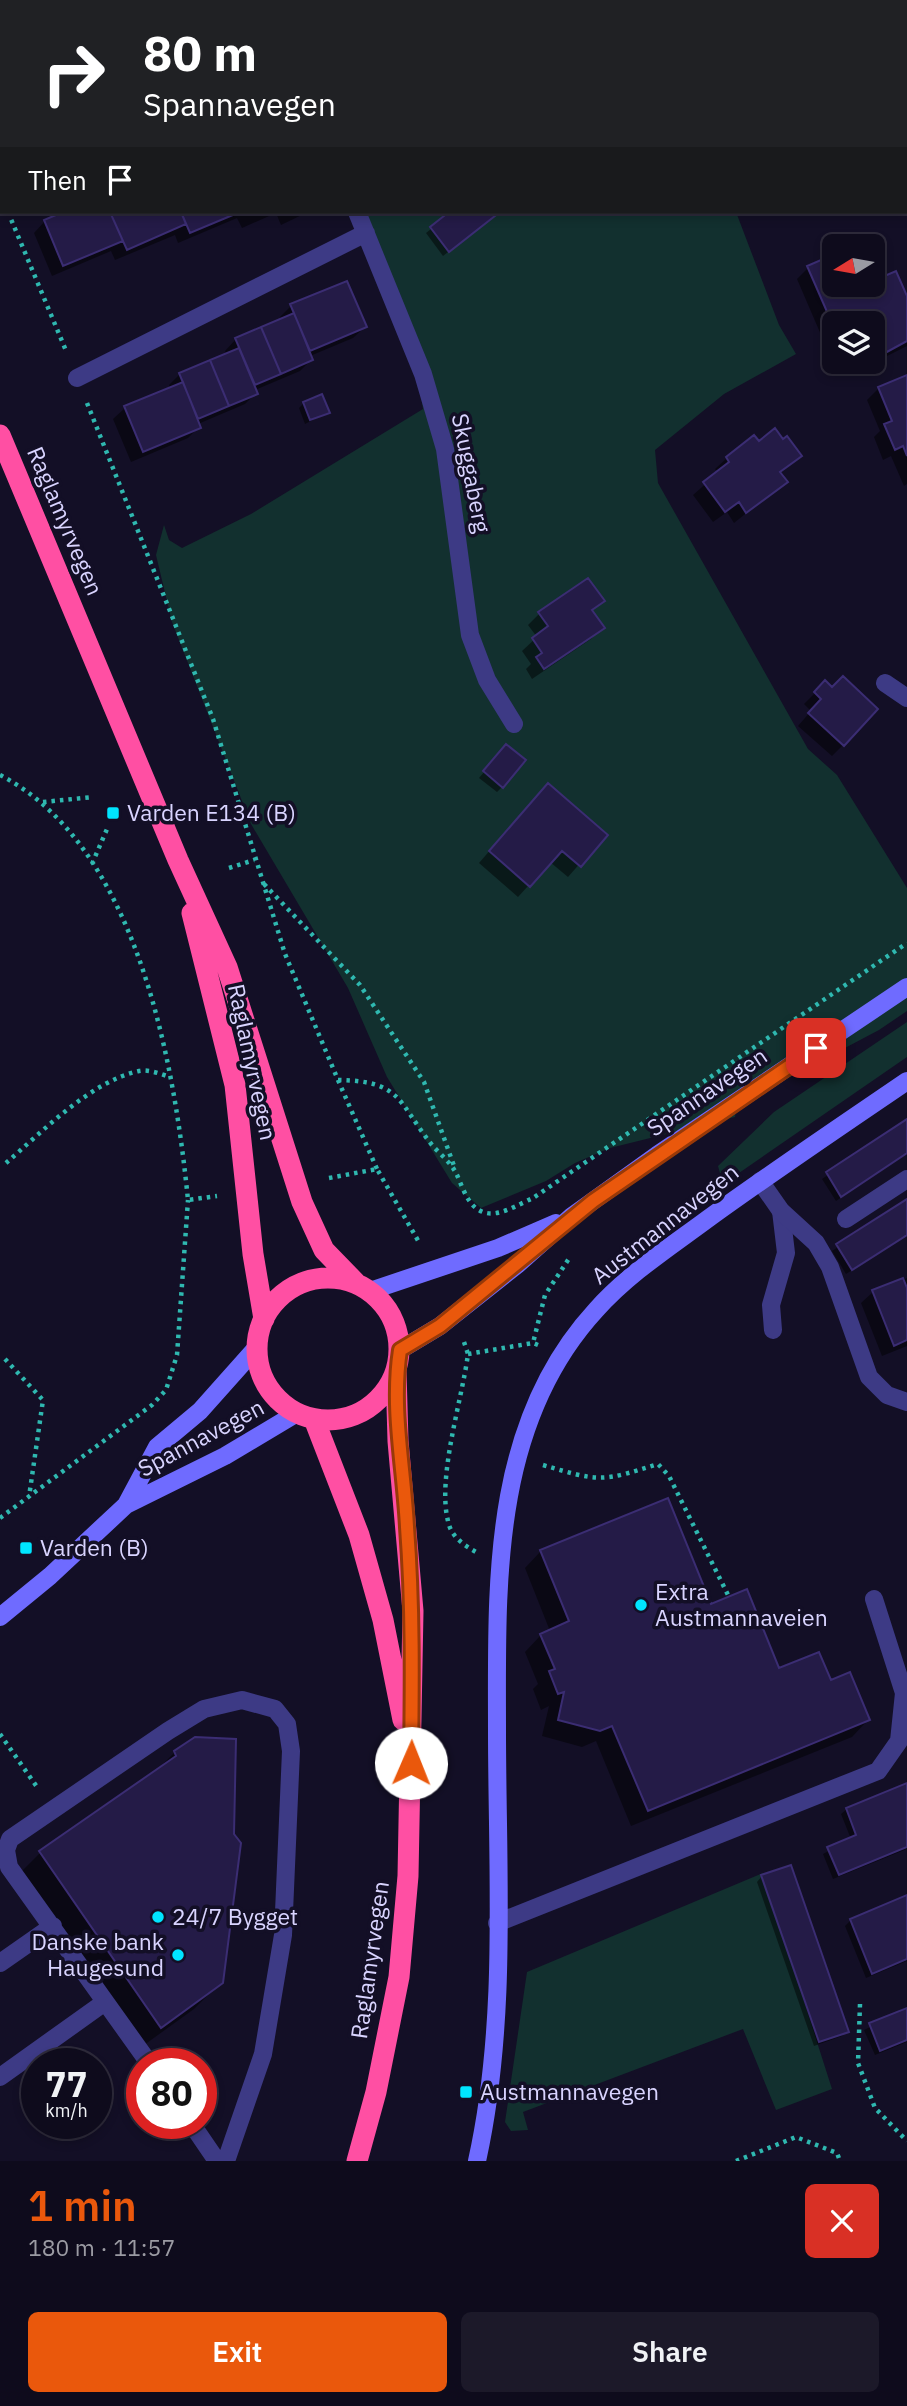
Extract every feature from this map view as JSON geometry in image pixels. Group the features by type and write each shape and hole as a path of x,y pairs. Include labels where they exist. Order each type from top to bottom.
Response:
{"highway":[{"name":"Raglamyrvegen","path":"0,435 178,860 227,967 302,1202 324,1250 363,1287"},
{"name":"Raglamyrvegen","path":"178,860 235,1084 253,1254 264,1319"},
{"path":"335,1278 363,1287 397,1327 398,1360 387,1389 373,1404 355,1415 335,1420 306,1416 281,1401 268,1386 260,1367 257,1347 264,1319 275,1300 293,1287 313,1279 335,1278"},
{"name":"Raglamyrvegen","path":"357,2161 376,2092 398,1977 408,1876 413,1611 398,1441 398,1360"},
{"name":"Raglamyrvegen","path":"306,1416 359,1535 383,1620 411,1763"}],"main road":[{"name":"Spannavegen","path":"398,1360 572,1216 657,1155 907,987"},
{"name":"Austmannavegen","path":"477,2161 491,2068 497,1990 499,1565 508,1494 517,1457 535,1406 562,1356 594,1311 628,1278 761,1181 907,1081"},
{"name":"Spannavegen","path":"363,1287 498,1248 572,1216"},
{"name":"Spannavegen","path":"126,1505 157,1447 200,1411 257,1347"},
{"name":"Spannavegen","path":"0,1617 50,1576 126,1505 306,1416"}],"street":[{"name":"Skuggaberg","path":"358,214 423,374 445,449 470,635 487,680 514,724"},
{"path":"77,378 366,233"},
{"path":"886,683 907,698"},
{"path":"846,1219 907,1179"},
{"name":"Austmannavegen","path":"761,1181 781,1211 816,1243 830,1267 869,1377 887,1395 907,1402"},
{"path":"773,1330 771,1305 786,1253 781,1211"},
{"path":"496,1923 878,1771 899,1741 904,1693 874,1600"},
{"path":"138,2048 9,1867 6,1850 10,1839 51,1808 204,1709 242,1700 275,1709 287,1724 291,1751 283,1935 263,2054 226,2161"},
{"path":"0,1963 53,1926"},
{"path":"0,2077 106,2002"},
{"path":"202,2139 217,2161"}],"path":[{"path":"9,214 213,719 254,860 285,954 377,1169 420,1244"},
{"path":"0,775 42,802 75,839 133,942 153,1004 170,1077 188,1199 177,1355 166,1390 152,1405 0,1518"},
{"path":"42,802 93,797"},
{"path":"92,865 107,829"},
{"path":"229,869 254,860"},
{"path":"262,881 360,985 424,1082 455,1170 473,1206 485,1213 498,1213 534,1198 907,943"},
{"path":"6,1163 58,1118 107,1083 141,1070 170,1077"},
{"path":"338,1080 363,1081 384,1087 401,1099 432,1144 455,1170"},
{"path":"328,1178 377,1169"},
{"path":"188,1199 217,1196"},
{"path":"533,1343 545,1295 572,1254"},
{"path":"464,1341 468,1354 450,1458 446,1499 448,1524 460,1543 499,1565"},
{"path":"468,1354 533,1343 562,1356"},
{"path":"5,1359 43,1400 29,1497"},
{"path":"517,1457 589,1479 608,1480 658,1464 669,1476 728,1595"},
{"path":"0,1734 51,1808"},
{"path":"860,2004 858,2063 875,2108 907,2141"},
{"path":"736,2161 796,2137 837,2153 840,2161"}],"green space":[{"path":"358,214 737,214 779,325 796,354 724,394 655,450 658,483 808,749 837,775 907,888 907,1011 879,1030 737,1105 735,1117 610,1148 575,1163 546,1181 481,1208 452,1183 387,1077 348,988 251,824 172,622 156,555 164,525 169,540 182,548 251,514 423,409 413,345"},
{"path":"907,1022 907,1057 723,1184 718,1166 774,1112"},
{"path":"763,1873 832,2089 776,2110 743,2029 523,2112 528,2130 511,2131 505,2122 527,1972"}],"building":[{"path":"58,214 111,214 123,241 63,266 44,220"},
{"path":"111,214 182,214 186,224 127,250"},
{"path":"182,214 235,214 190,233"},
{"path":"446,214 497,214 449,252 430,227"},
{"path":"822,260 822,298 886,298 886,275 896,271 907,296 907,341 885,353 885,311 827,311 807,266"},
{"path":"347,281 367,327 310,351 290,304"},
{"path":"294,313 313,360 281,374 261,327"},
{"path":"261,327 281,374 255,385 235,338"},
{"path":"239,348 258,394 229,406 210,360"},
{"path":"210,360 229,406 198,419 179,373"},
{"path":"907,375 907,456 903,446 895,450 884,424 892,421 878,387"},
{"path":"183,382 201,428 143,452 124,406"},
{"path":"322,394 330,413 310,420 303,402"},
{"path":"775,428 783,439 787,436 802,456 780,472 788,482 746,513 739,502 725,512 703,482 729,462 726,457 754,435 759,441"},
{"path":"588,578 605,601 592,610 605,628 544,669 536,657 542,653 532,638 548,626 538,612"},
{"path":"843,676 878,709 844,746 808,713 821,699 814,692 825,680 832,687"},
{"path":"506,744 526,760 503,788 483,771"},
{"path":"548,783 608,835 581,867 562,851 530,887 489,851"},
{"path":"907,1119 907,1153 841,1197 826,1172"},
{"path":"907,1199 907,1235 852,1270 836,1244"},
{"path":"903,1278 907,1288 907,1340 894,1346 872,1290"},
{"path":"668,1498 711,1604 747,1589 779,1668 819,1652 831,1680 850,1672 870,1720 648,1811 612,1726 600,1731 558,1720 564,1692 558,1694 549,1671 555,1669 540,1634 569,1621 540,1550"},
{"name":"24/7 Bygget","path":"195,1737 236,1739 234,1834 241,1843 223,1983 161,2028 39,1851 176,1756 174,1751"},
{"path":"907,1783 907,1847 839,1875 827,1847 856,1835 846,1808"},
{"path":"791,1865 849,2032 819,2042 761,1875"},
{"path":"907,1895 907,1959 872,1974 850,1919"},
{"path":"907,2008 907,2040 880,2051 869,2023"}],"place":[{"name":"Varden E134 (B)","path":"113,813"},
{"name":"Varden (B)","path":"26,1548"},
{"name":"Extra Austmannaveien","path":"641,1605"},
{"name":"24/7 Bygget","path":"158,1917"},
{"name":"Danske bank Haugesund","path":"178,1955"},
{"name":"Austmannavegen","path":"466,2092"}],"route":[{"path":"411,1763 413,1611 407,1515 398,1441 396,1371 400,1350 440,1326 517,1265 572,1216 816,1048"}]}
